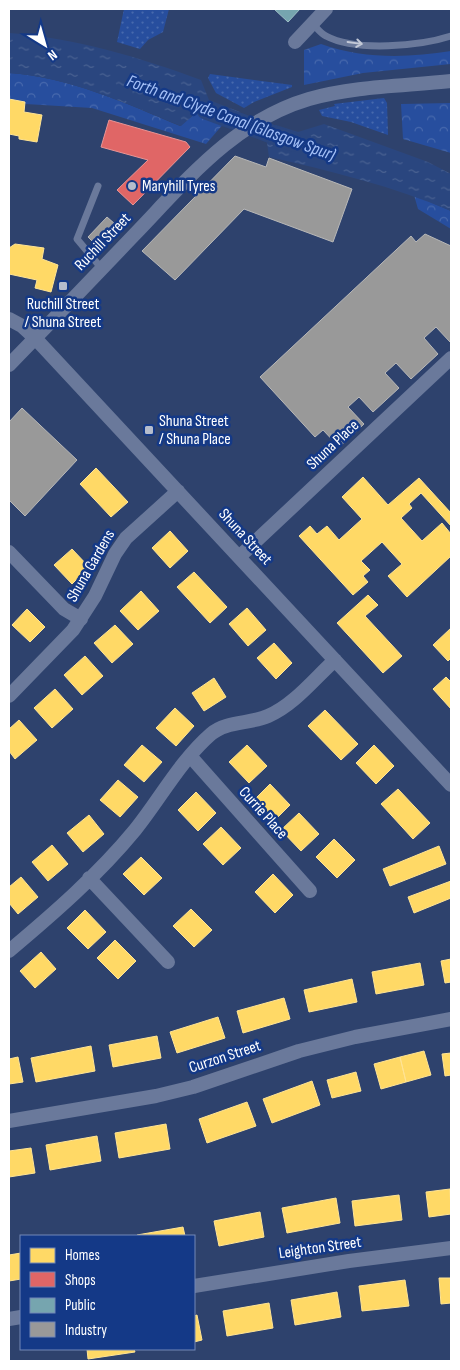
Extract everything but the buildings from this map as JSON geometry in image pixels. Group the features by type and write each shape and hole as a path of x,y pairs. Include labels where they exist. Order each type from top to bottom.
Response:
{"street":[{"path":"294,42 326,9"},
{"name":"Ruchill Street","path":"9,366 218,149 259,120 309,99 359,90 451,81"},
{"name":"Shuna Street","path":"9,319 18,322 36,338 451,785"},
{"name":"Shuna Place","path":"239,557 451,358"},
{"name":"Shuna Gardens","path":"9,696 71,634 126,538 178,491"},
{"name":"Shuna Gardens","path":"9,552 61,607 81,619"},
{"path":"9,951 90,878 136,829 190,757 216,730 258,720 276,712 335,660"},
{"name":"Currie Place","path":"190,757 310,891"},
{"path":"90,878 168,962"},
{"name":"Curzon Street","path":"9,1121 156,1096 193,1087 299,1051 355,1037 451,1019"},
{"name":"Leighton Street","path":"195,1286 313,1266 451,1248"}],"lane":[{"path":"312,23 327,37 354,43 399,45 438,40 451,36"},
{"path":"98,186 77,239 102,269"}],"green space":[{"path":"124,9 169,9 163,32 148,40 140,49 117,42"},
{"path":"321,44 369,55 385,56 451,51 451,64 363,73 304,85 304,50"},
{"path":"9,73 31,75 75,85 118,100 180,126 197,112 225,122 206,144 92,108 9,103"},
{"path":"210,74 292,85 292,87 244,108 216,93 208,78"},
{"path":"384,98 387,103 388,135 351,122 322,116 319,110 335,106 334,104"},
{"path":"451,103 451,153 403,139 401,104"},
{"path":"414,195 451,211 451,229 418,209"}],"water":[{"path":"9,33 82,44 130,56 178,72 201,80 209,100 240,112 225,122 197,112 181,126 118,100 75,85 31,75 9,73"},
{"path":"324,124 428,162 451,174 451,211 361,180 269,157 266,136 276,125 298,132"}],"waterway":[{"name":"Forth and Clyde Canal (Glasgow Spur)","path":"206,110 293,142"}],"place":[{"name":"Maryhill Tyres","path":"132,186"},
{"name":"Ruchill Street / Shuna Street","path":"63,286"},
{"name":"Shuna Street / Shuna Place","path":"149,430"}]}
